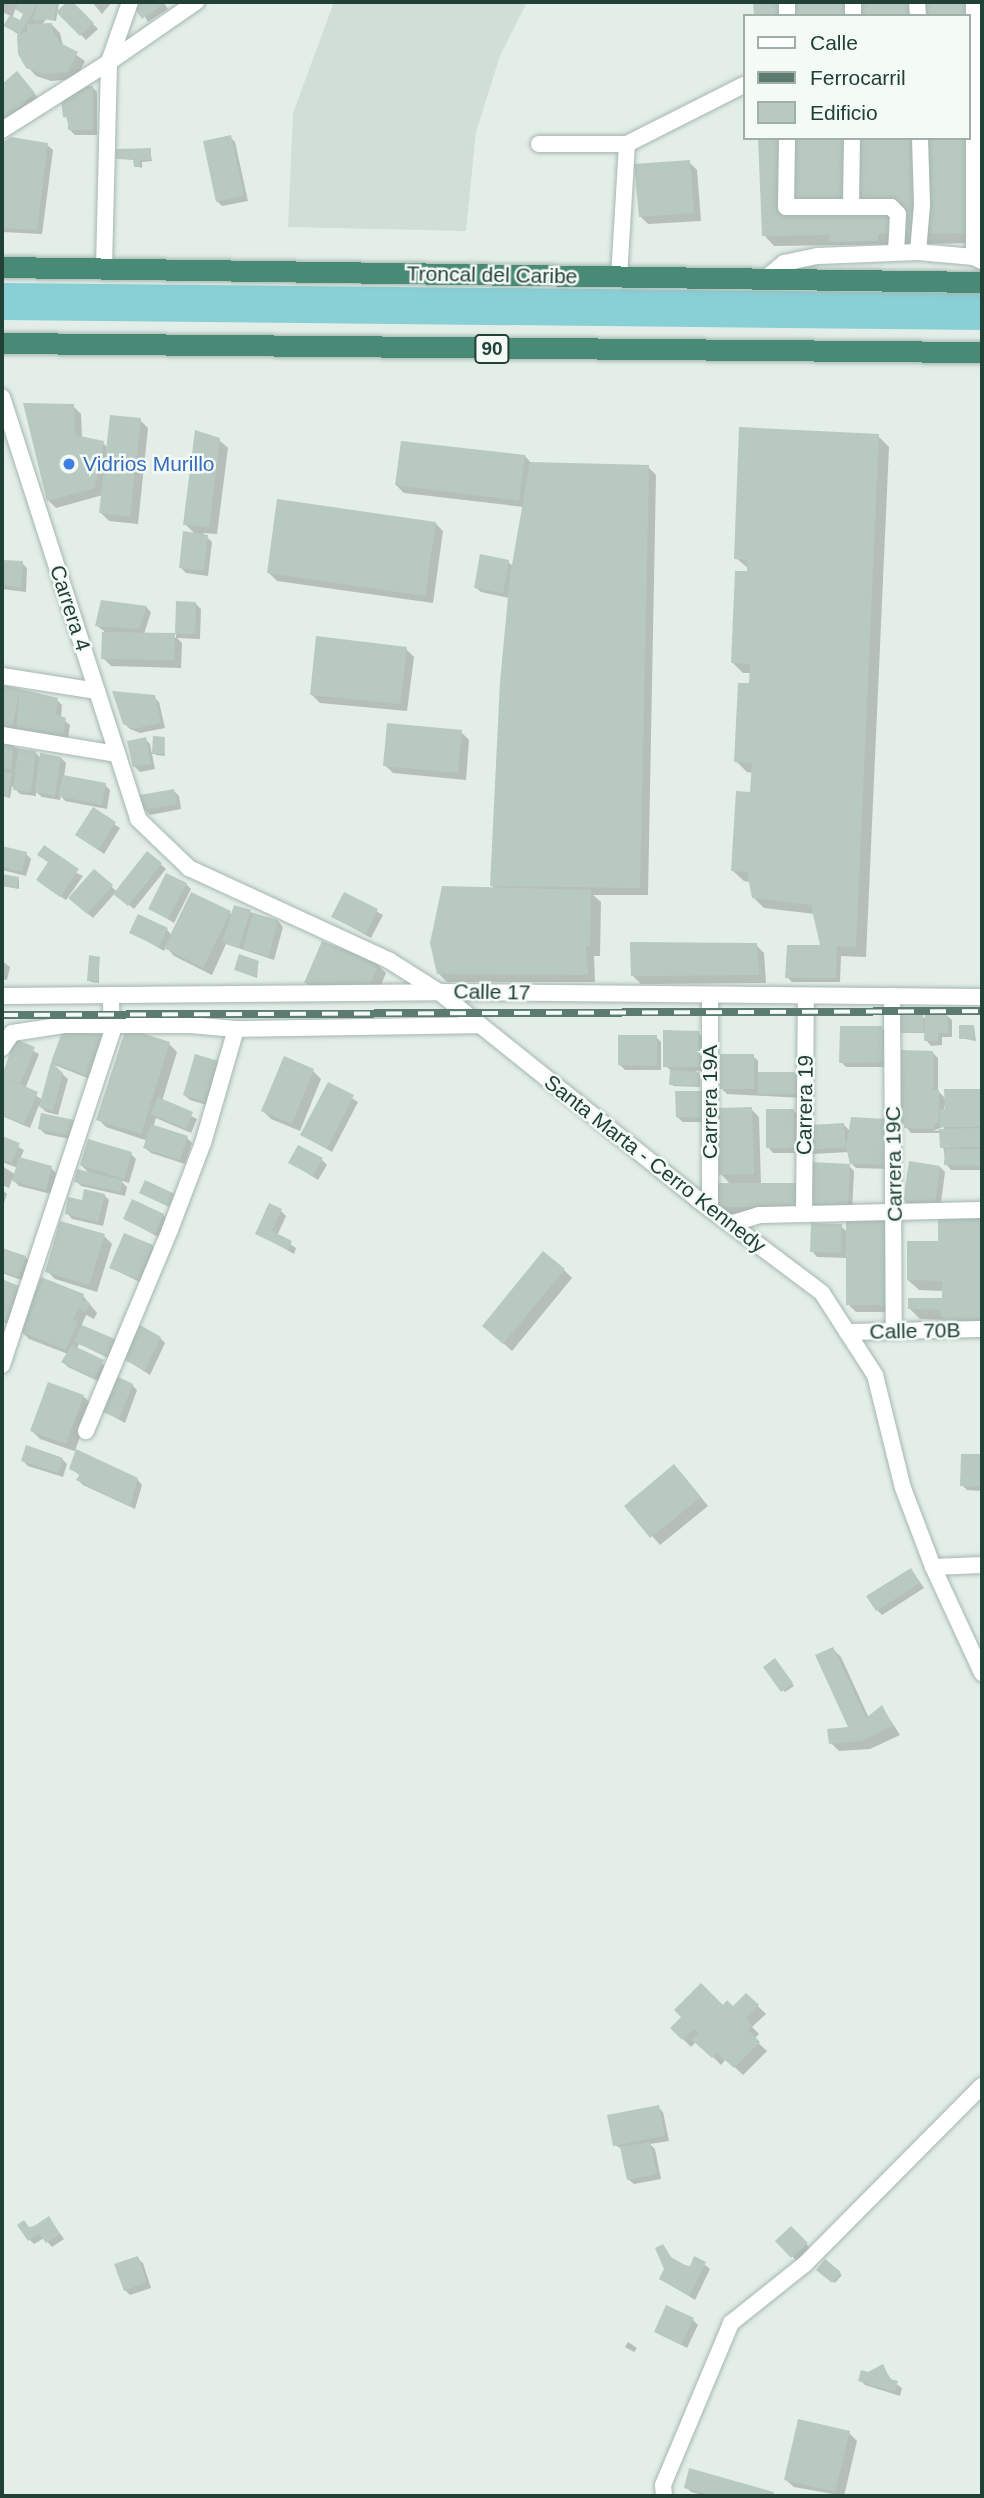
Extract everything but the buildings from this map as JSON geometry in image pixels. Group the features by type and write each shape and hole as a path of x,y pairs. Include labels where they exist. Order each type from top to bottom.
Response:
{"highway":[{"name":"Troncal del Caribe","path":"2,267 982,282"},
{"name":"90","path":"2,343 982,352"}],"street":[{"path":"104,267 109,62 130,2"},
{"path":"2,130 197,2"},
{"path":"765,279 784,263 818,256 918,252 978,259 974,2"},
{"path":"539,144 627,144 743,86"},
{"path":"787,140 786,207 851,206 895,210 896,252"},
{"path":"851,206 852,140"},
{"path":"918,252 922,205 920,140"},
{"path":"619,278 627,144"},
{"name":"Carrera 4","path":"2,397 138,819"},
{"path":"2,676 97,691"},
{"path":"2,735 117,754"},
{"name":"Santa Marta - Cerro Kennedy","path":"138,819 189,868 390,961 439,992 710,1209 822,1293 875,1375 903,1488 933,1567 982,1673"},
{"name":"Calle 17","path":"2,996 439,992 982,997"},
{"path":"3,1355 112,1024 111,995"},
{"name":"Carrera 19A","path":"710,996 710,1209"},
{"name":"Carrera 19","path":"804,1213 806,996"},
{"name":"Carrera 19C","path":"892,996 894,1331"},
{"path":"2,1048 12,1033 26,1029 112,1024 236,1029 480,1025"},
{"path":"86,1431 170,1230 203,1143 236,1029"},
{"path":"730,1224 759,1215 982,1210"},
{"name":"Calle 70B","path":"848,1332 982,1329"},
{"path":"933,1567 982,1565"},
{"path":"664,2496 663,2485 731,2323 805,2264 982,2086"}],"shaded area":[{"path":"334,2 527,2 500,56 476,132 466,231 288,227 293,113"}],"waterway":[{"path":"2,301 982,311"}],"railway":[{"path":"2,1015 982,1011"}],"place":[{"name":"Vidrios Murillo","path":"69,464"}]}
